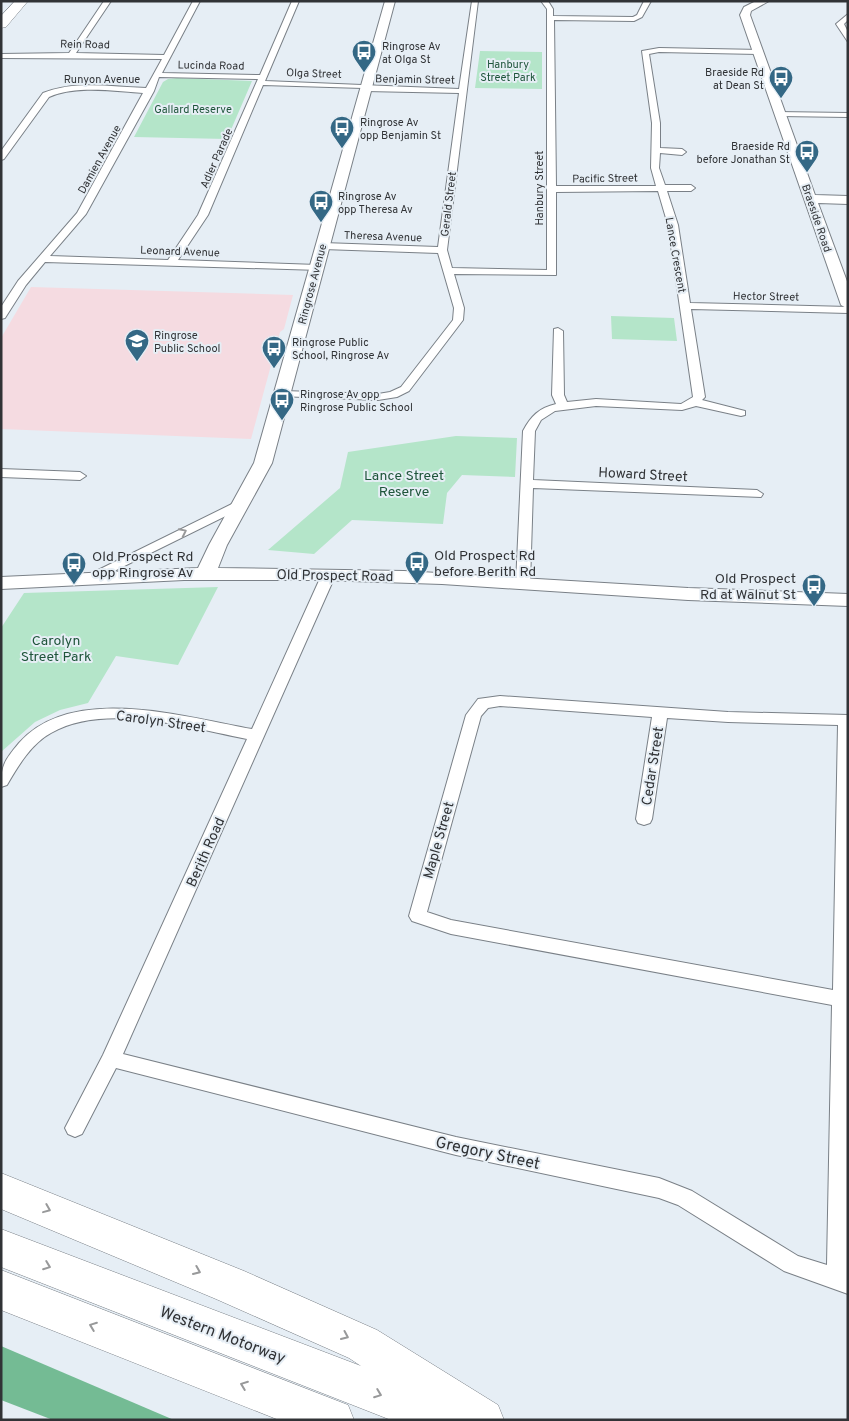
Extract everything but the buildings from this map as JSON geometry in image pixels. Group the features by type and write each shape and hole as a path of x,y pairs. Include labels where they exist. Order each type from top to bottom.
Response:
{"highway":[{"path":"1,8 8,1"},
{"path":"1,24 22,1"},
{"path":"1,1191 203,1274 363,1344 483,1420"},
{"name":"Western Motorway","path":"1,1248 446,1420"},
{"path":"1,1290 333,1420"}],"street":[{"path":"71,55 108,1"},
{"name":"Damien Avenue","path":"1,316 20,286 81,214 198,1"},
{"name":"Adler Parade","path":"171,263 203,215 296,1"},
{"name":"Ringrose Avenue","path":"206,573 240,504 263,463 390,1"},
{"name":"Gerald Street","path":"283,394 378,397 393,395 406,389 458,320 459,308 442,250 474,1"},
{"name":"Hanbury Street","path":"448,271 552,273 550,10 544,1"},
{"path":"550,18 640,20 640,16 648,1"},
{"name":"Braeside Road","path":"764,1 749,7 745,13 848,305"},
{"path":"848,16 840,24 848,40"},
{"name":"Lance Crescent","path":"695,402 699,393 684,306 673,225 655,168 656,123 645,54 646,50 758,52"},
{"name":"Rein Road","path":"1,56 168,57"},
{"name":"Lucinda Road","path":"159,75 261,80"},
{"name":"Olga Street","path":"261,80 366,88"},
{"name":"Runyon Avenue","path":"44,87 54,91"},
{"name":"Benjamin Street","path":"366,88 463,91"},
{"name":"Runyon Avenue","path":"1,157 46,95 54,91 69,89 150,91"},
{"path":"780,114 848,115"},
{"path":"655,150 682,152"},
{"name":"Pacific Street","path":"550,189 691,188"},
{"path":"810,199 848,200"},
{"name":"Theresa Avenue","path":"323,246 442,250"},
{"name":"Leonard Avenue","path":"42,259 316,268"},
{"name":"Hector Street","path":"684,306 848,310"},
{"path":"558,330 558,395 562,404"},
{"path":"376,409 378,397"},
{"path":"523,584 530,425 542,412 562,404 676,407 695,402 741,413"},
{"path":"1,473 81,476"},
{"name":"Howard Street","path":"528,484 757,494"},
{"path":"92,577 240,504"},
{"name":"Old Prospect Road","path":"1,583 92,577 206,573 329,574 675,594 848,600"},
{"name":"Berith Road","path":"75,1128 111,1060 258,736 329,574"},
{"name":"Maple Street","path":"842,999 450,927 418,916 474,715 480,706 500,701 660,712 847,720"},
{"name":"Cedar Street","path":"644,819 660,712"},
{"name":"Carolyn Street","path":"1,781 19,752 32,739 46,728 74,717 101,713 134,715 258,736"},
{"path":"842,1281 842,999 847,720"},
{"name":"Gregory Street","path":"111,1060 456,1146 659,1188 685,1198 792,1264 842,1281"}],"shaded area":[{"name":"Ringrose Public School","path":"31,287 293,295 284,329 280,332 251,439 1,429 1,338"}],"green space":[{"name":"Hanbury Street Park","path":"480,51 542,52 542,89 475,88"},
{"name":"Gallard Reserve","path":"168,79 252,81 227,139 134,137 163,82"},
{"path":"611,316 674,318 677,341 612,339"},
{"name":"Lance Street Reserve","path":"456,436 517,438 515,477 462,475 447,493 443,524 352,520 314,554 268,550 340,488 348,452"},
{"name":"Carolyn Street Park","path":"218,587 178,665 116,656 88,703 60,710 35,722 1,752 1,628 24,593"},
{"path":"1,1346 174,1420 53,1420 1,1400"}],"place":[{"name":"Ringrose Av at Olga St","path":"364,73"},
{"name":"Braeside Rd at Dean St","path":"781,99"},
{"name":"Ringrose Av opp Benjamin St","path":"342,149"},
{"name":"Braeside Rd before Jonathan St","path":"807,173"},
{"name":"Ringrose Av opp Theresa Av","path":"321,223"},
{"name":"Ringrose Public School","path":"137,362"},
{"name":"Ringrose Public School, Ringrose Av","path":"274,369"},
{"name":"Ringrose Av opp Ringrose Public School","path":"282,421"},
{"name":"Old Prospect Rd before Berith Rd","path":"417,584"},
{"name":"Old Prospect Rd opp Ringrose Av","path":"74,585"},
{"name":"Old Prospect Rd at Walnut St","path":"814,607"}]}
